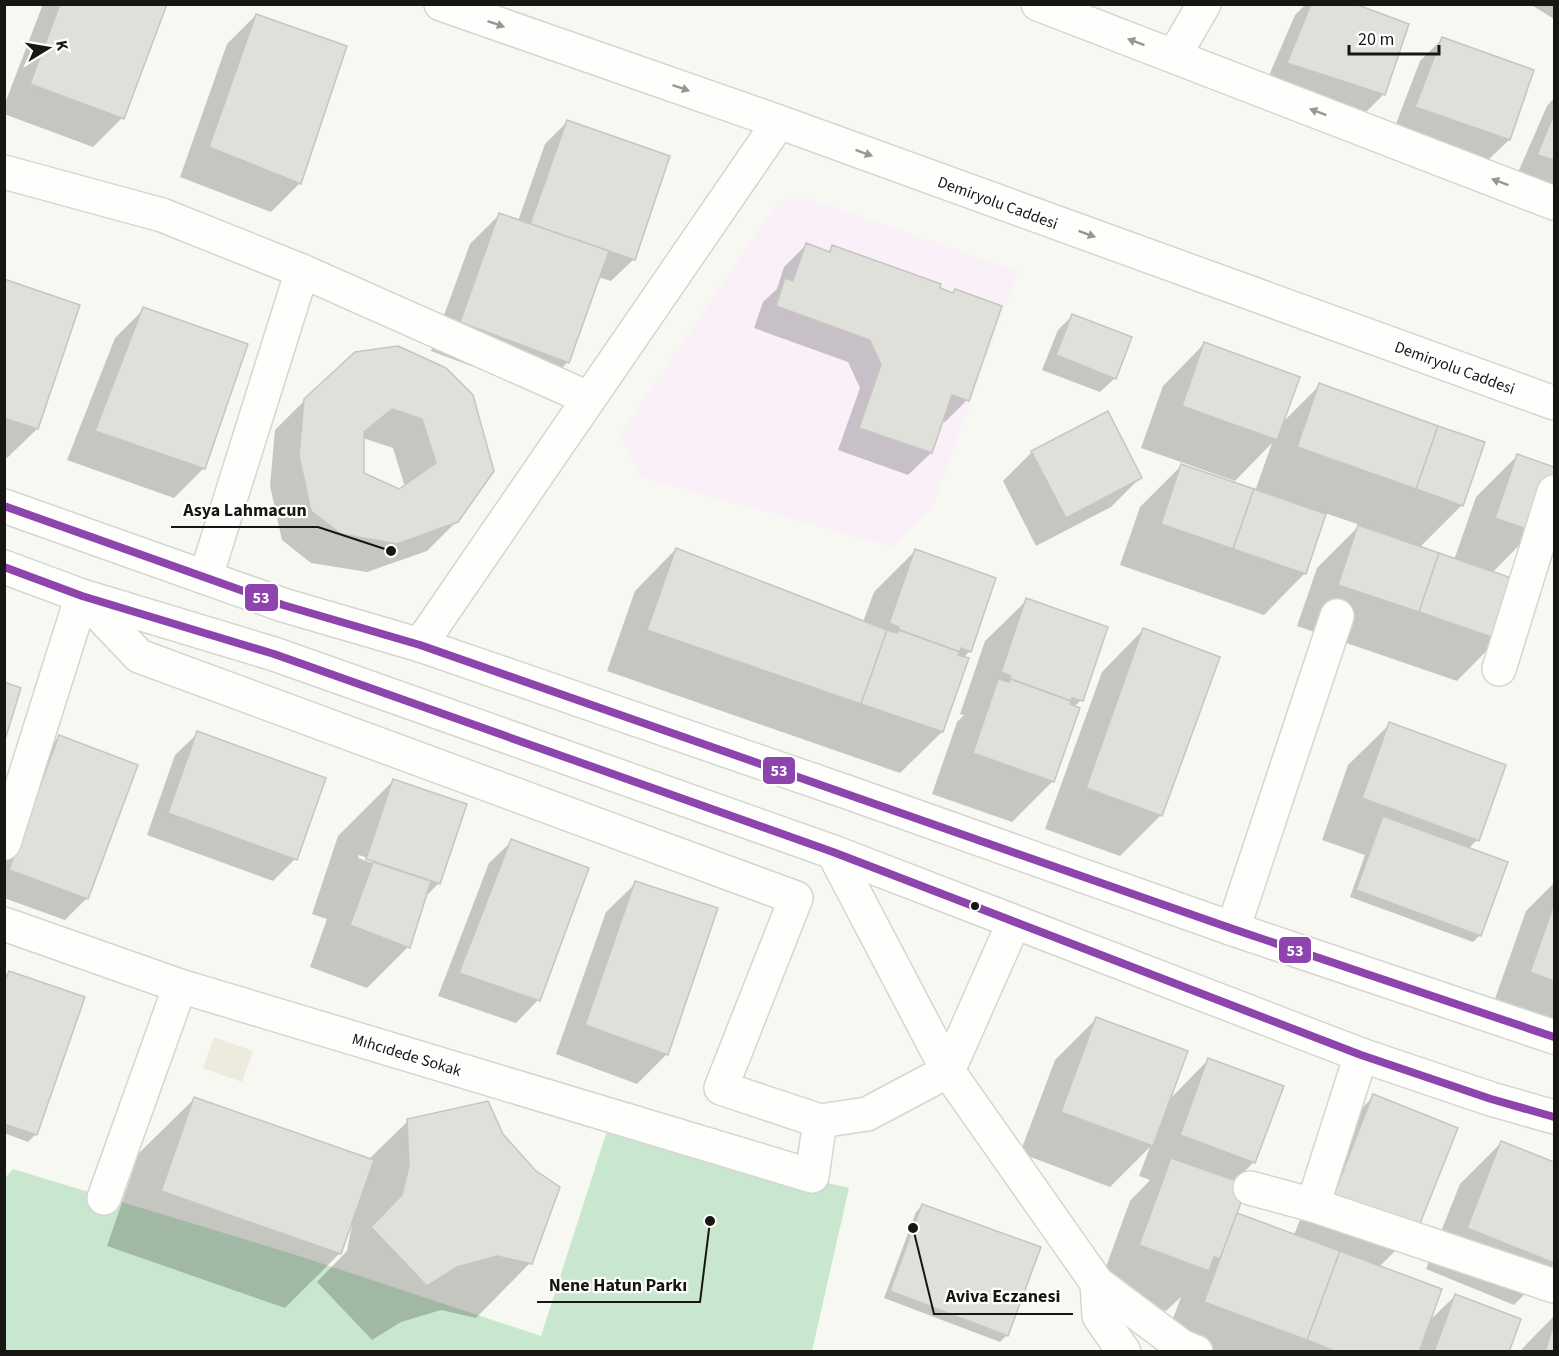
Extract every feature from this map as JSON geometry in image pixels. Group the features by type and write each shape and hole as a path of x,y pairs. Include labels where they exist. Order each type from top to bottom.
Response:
{"street":[{"name":"Demiryolu Caddesi","path":"441,4 779,122 1554,403"},
{"path":"1038,4 1554,203"},
{"path":"1174,56 1204,4"},
{"path":"420,645 779,122"},
{"path":"4,172 162,215 302,271 588,398"},
{"path":"206,576 302,271"},
{"path":"1499,669 1554,492"},
{"path":"4,506 283,605 420,645 847,792 1233,929 1554,1037"},
{"path":"4,567 82,596 274,654 833,852 1361,1055 1491,1099 1554,1117"},
{"path":"4,843 82,596"},
{"path":"82,596 139,656 796,898 721,1088 820,1121 867,1114 948,1071 1014,922"},
{"path":"1233,929 1338,616"},
{"path":"833,852 948,1071 1097,1283 1181,1346 1196,1352"},
{"name":"Mıhcıdede Sokak","path":"4,924 180,986 702,1141 812,1176 820,1121"},
{"path":"104,1198 180,986"},
{"path":"1313,1205 1361,1055"},
{"path":"1250,1188 1313,1205 1554,1286"},
{"path":"1097,1283 1099,1316 1124,1352"}],"shaded area":[{"path":"808,199 1019,271 933,505 893,547 643,478 638,474 620,435 779,200"},
{"path":"214,1037 253,1051 242,1082 203,1068"}],"green space":[{"path":"607,1131 849,1188 812,1351 5,1352 4,1179 13,1169 296,1255 541,1336"}],"building":[{"path":"60,4 167,4 124,119 30,84"},
{"path":"1311,4 1355,4 1409,24 1385,95 1287,63"},
{"path":"256,14 347,46 301,184 209,147"},
{"path":"1442,37 1534,70 1510,140 1415,107"},
{"path":"1554,114 1554,160 1537,155"},
{"path":"567,120 670,156 635,260 530,224"},
{"path":"499,213 609,251 569,363 460,322"},
{"path":"806,243 830,252 832,245 941,284 940,288 953,293 955,289 1002,306 969,401 952,395 932,453 859,428 881,365 870,340 776,306 785,278 793,281"},
{"path":"4,279 80,305 38,429 4,418"},
{"path":"143,307 248,344 205,469 95,431"},
{"path":"1072,314 1132,337 1116,379 1056,355"},
{"path":"1204,342 1300,377 1277,440 1182,406"},
{"path":"398,346 446,368 473,395 494,471 458,522 397,544 341,534 311,511 299,456 304,399 355,352","holes":["392,409 422,419 436,463 399,489 364,473 364,432"]},
{"path":"1319,383 1438,426 1416,489 1297,447"},
{"path":"1108,411 1142,478 1066,518 1031,451"},
{"path":"1438,426 1485,442 1463,506 1416,489"},
{"path":"1517,454 1554,467 1554,477 1535,532 1495,518"},
{"path":"1181,464 1254,489 1233,549 1161,524"},
{"path":"1254,489 1326,514 1306,574 1233,549"},
{"path":"1358,525 1439,553 1419,612 1338,585"},
{"path":"676,548 887,630 861,704 647,630"},
{"path":"915,549 996,578 971,652 961,648 960,652 899,630 899,627 889,623"},
{"path":"1439,553 1520,581 1500,640 1419,612"},
{"path":"1026,598 1108,627 1083,701 1072,698 1071,701 1010,679 1011,676 1001,672"},
{"path":"1143,628 1220,657 1162,816 1086,788"},
{"path":"887,630 897,633 899,630 960,652 958,655 969,658 943,732 861,704"},
{"path":"998,679 1009,682 1010,679 1071,701 1070,704 1080,708 1054,782 973,753"},
{"path":"4,682 21,688 4,743"},
{"path":"1389,722 1506,765 1479,841 1362,798"},
{"path":"197,731 326,778 297,860 168,813"},
{"path":"59,735 138,765 88,899 9,870"},
{"path":"393,779 467,804 440,884 366,859"},
{"path":"1383,816 1508,862 1481,936 1356,890"},
{"path":"511,839 589,868 540,1001 459,973"},
{"path":"373,862 431,881 410,948 350,925"},
{"path":"635,881 718,908 668,1055 585,1025"},
{"path":"1554,904 1554,981 1530,972"},
{"path":"9,971 85,997 37,1135 4,1124 4,983"},
{"path":"1096,1017 1188,1051 1153,1146 1061,1112"},
{"path":"1208,1058 1284,1086 1255,1163 1180,1135"},
{"path":"1373,1094 1458,1128 1417,1231 1333,1197"},
{"path":"194,1097 374,1160 341,1254 161,1191"},
{"path":"488,1101 503,1134 535,1170 560,1187 532,1264 497,1256 457,1267 427,1286 371,1227 402,1195 409,1166 407,1119"},
{"path":"1501,1141 1554,1162 1554,1263 1467,1228"},
{"path":"1171,1158 1242,1183 1236,1197 1242,1200 1220,1259 1214,1257 1209,1271 1139,1245"},
{"path":"922,1204 1041,1247 1008,1336 890,1291"},
{"path":"1237,1213 1340,1251 1307,1340 1204,1302"},
{"path":"1340,1251 1442,1289 1419,1352 1337,1352 1307,1340"},
{"path":"1455,1294 1521,1319 1509,1352 1434,1352"},
{"path":"1554,1323 1554,1352 1545,1352"}],"transit line":[{"name":"53","path":"4,506 283,605 420,645 1233,929 1554,1037"},
{"name":"53","path":"4,567 82,596 274,654 833,852 1361,1055 1491,1099 1554,1117"}],"place":[{"name":"Asya Lahmacun","path":"391,551"},
{"name":"Nene Hatun Parkı","path":"710,1221"},
{"name":"Aviva Eczanesi","path":"913,1228"}]}
